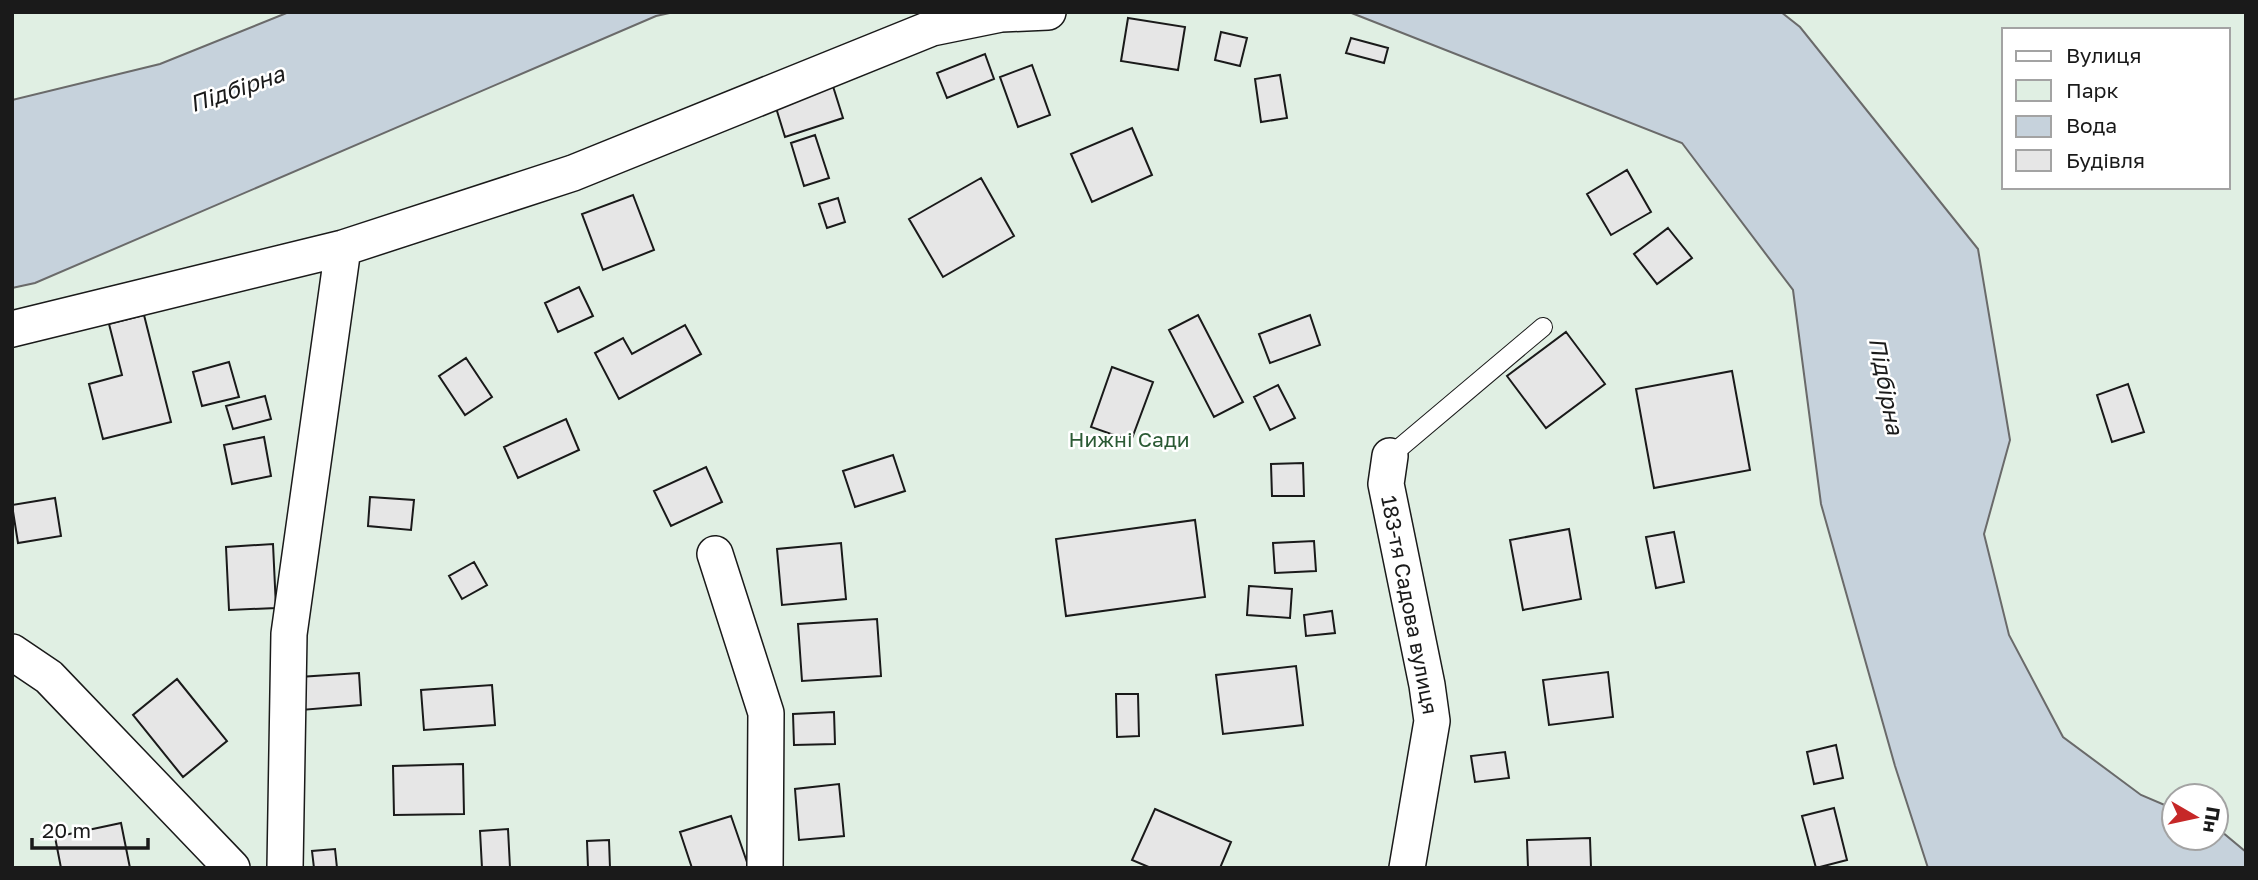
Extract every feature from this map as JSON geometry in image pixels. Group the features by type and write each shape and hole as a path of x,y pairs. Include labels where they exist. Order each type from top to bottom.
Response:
{"street":[{"path":"12,329 343,248 573,173 932,29 1001,15 1048,12"},
{"path":"285,868 289,634 343,248"},
{"name":"183-тя Садова вулиця","path":"1390,456 1386,484 1432,721 1407,868"},
{"path":"715,554 766,713 765,868"},
{"path":"12,652 50,677 232,868"}],"lane":[{"name":"183-тя Садова вулиця","path":"1390,456 1543,327"}],"green space":[{"name":"Нижні Сади","path":"12,12 2246,12 2246,868 12,868"}],"water":[{"name":"Підбірна","path":"289,12 674,12 656,16 35,283 12,288 12,100 160,64"},
{"name":"Підбірна","path":"1349,12 1781,12 1800,27 1978,249 2010,440 1984,534 2009,635 2063,737 2141,795 2160,803 2160,852 2230,852 2230,839 2246,852 2246,868 1928,868 1895,766 1821,504 1793,290 1682,143"}],"building":[{"path":"1128,18 1185,27 1178,70 1121,61"},
{"path":"1221,32 1247,38 1240,66 1215,60"},
{"path":"1351,38 1388,48 1384,63 1346,53"},
{"path":"985,54 994,79 947,98 937,73"},
{"path":"1032,65 1050,115 1018,127 1000,77"},
{"path":"1280,75 1287,118 1261,122 1255,79"},
{"path":"831,80 843,118 785,137 773,98"},
{"path":"1132,128 1152,175 1092,202 1071,154"},
{"path":"815,135 829,178 804,186 791,143"},
{"path":"1627,170 1651,212 1611,235 1587,194"},
{"path":"981,178 1014,236 943,277 909,219"},
{"path":"633,195 654,250 603,270 582,214"},
{"path":"838,198 845,222 827,228 819,204"},
{"path":"1668,228 1692,258 1657,284 1634,254"},
{"path":"579,287 593,316 558,332 545,303"},
{"path":"144,315 171,422 103,439 89,384 122,375 109,324"},
{"path":"1198,315 1243,402 1214,417 1169,330"},
{"path":"1310,315 1320,345 1270,363 1259,334"},
{"path":"685,325 701,354 619,399 595,353 623,338 632,354"},
{"path":"1566,332 1605,384 1546,428 1507,376"},
{"path":"466,358 492,397 465,415 439,376"},
{"path":"229,362 239,397 202,406 193,372"},
{"path":"1112,367 1153,382 1131,441 1091,427"},
{"path":"1732,371 1750,470 1654,488 1636,389"},
{"path":"2128,384 2144,432 2112,442 2097,395"},
{"path":"1278,385 1295,418 1270,430 1254,397"},
{"path":"265,396 271,419 233,429 226,406"},
{"path":"566,419 579,450 518,478 504,447"},
{"path":"264,437 271,476 232,484 224,445"},
{"path":"893,455 905,491 855,507 843,471"},
{"path":"1303,463 1304,496 1272,496 1271,464"},
{"path":"706,467 722,502 671,526 654,491"},
{"path":"370,497 414,500 411,530 368,526"},
{"path":"55,498 61,536 18,543 12,505"},
{"path":"1195,520 1205,597 1066,616 1056,539"},
{"path":"1569,529 1581,599 1523,610 1510,540"},
{"path":"1674,532 1684,582 1656,588 1646,537"},
{"path":"1314,541 1316,571 1275,573 1273,543"},
{"path":"841,543 846,599 782,605 777,549"},
{"path":"273,544 276,608 229,610 226,547"},
{"path":"474,562 487,585 462,599 449,576"},
{"path":"1249,586 1292,589 1290,618 1247,615"},
{"path":"1332,611 1335,633 1306,636 1304,615"},
{"path":"877,619 881,676 802,681 798,624"},
{"path":"1296,666 1303,725 1223,734 1216,675"},
{"path":"1608,672 1613,717 1549,725 1543,680"},
{"path":"359,673 361,705 301,710 299,677"},
{"path":"177,679 227,741 183,777 133,715"},
{"path":"492,685 495,725 424,730 421,690"},
{"path":"1116,694 1138,694 1139,736 1117,737"},
{"path":"834,712 835,744 794,745 793,714"},
{"path":"1836,745 1843,778 1814,784 1807,752"},
{"path":"1505,752 1509,778 1475,782 1471,756"},
{"path":"463,764 464,814 394,815 393,766"},
{"path":"839,784 844,836 799,840 795,789"},
{"path":"1834,808 1847,860 1816,868 1802,816"},
{"path":"1155,809 1231,842 1220,868 1151,868 1132,860"},
{"path":"731,816 749,868 692,868 680,832"},
{"path":"121,823 130,868 61,868 55,837"},
{"path":"508,829 510,868 482,868 480,831"},
{"path":"1590,838 1591,868 1528,868 1527,840"},
{"path":"609,840 610,868 588,868 587,841"},
{"path":"335,849 337,868 314,868 312,851"}]}
